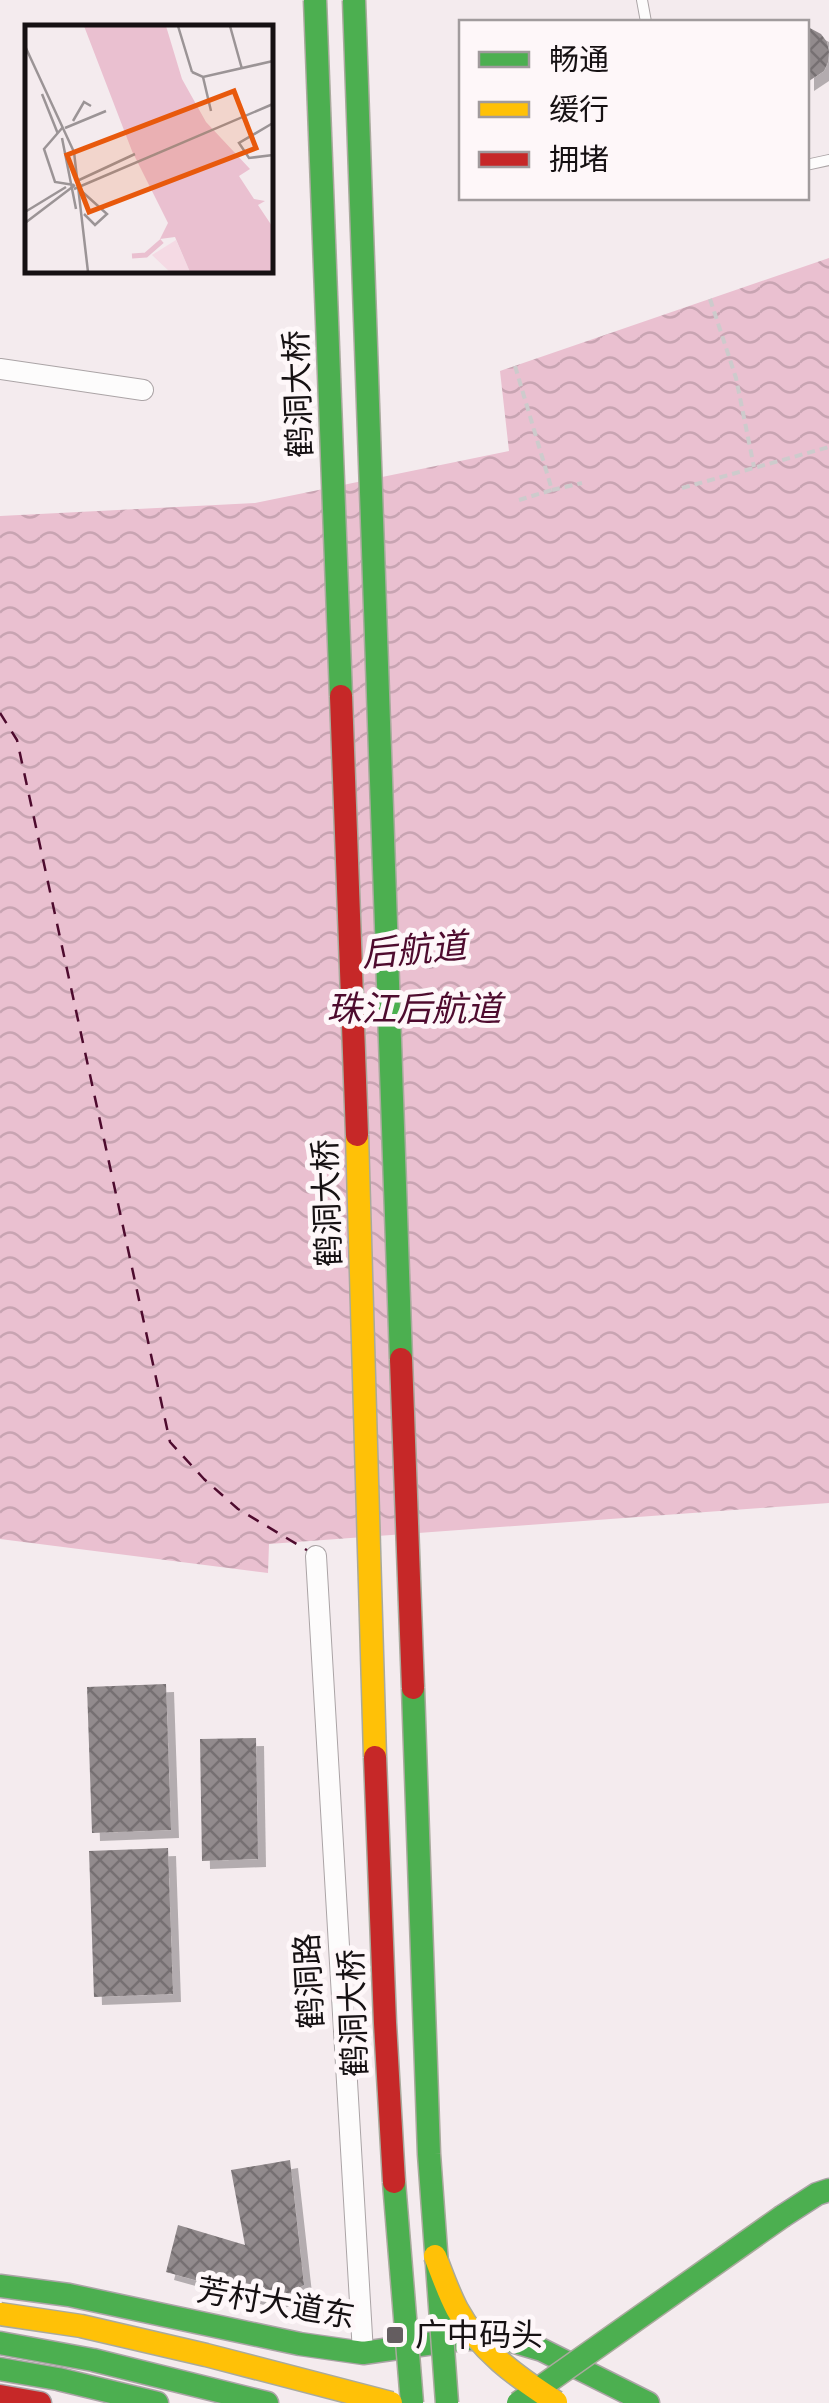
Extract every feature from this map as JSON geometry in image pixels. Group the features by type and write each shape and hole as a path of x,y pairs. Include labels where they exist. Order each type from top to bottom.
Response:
{"main road":[{"name":"鹤洞大桥","path":"315,0 352,980 384,1995 397,2236 412,2403"},
{"path":"354,0 428,2114 447,2403"},
{"path":"518,2403 783,2216 829,2190"},
{"path":"435,2256 469,2328 510,2369 558,2403"},
{"name":"芳村大道东","path":"0,2286 69,2295 300,2344 363,2353 462,2339 506,2339 542,2350 648,2403"},
{"name":"芳村大道东","path":"0,2314 81,2326 297,2379"},
{"path":"0,2344 94,2360 266,2403"},
{"name":"鹤洞路","path":"363,2353 364,2403"},
{"path":"0,2370 158,2403"},
{"path":"297,2379 364,2403"},
{"path":"297,2379 391,2403"},
{"path":"0,2396 40,2403"}],"street":[{"path":"0,368 143,390"},
{"name":"鹤洞路","path":"316,1556 363,2353"}],"path":[{"path":"710,299 736,378 754,468"},
{"path":"515,366 552,490"},
{"path":"682,488 829,447"},
{"path":"518,500 582,483"}],"water":[{"name":"珠江后航道","path":"829,258 829,1503 269,1544 268,1573 0,1539 0,516 255,503 509,451 500,371"}],"building":[{"path":"809,28 827,42 828,62 824,71 809,81"},
{"path":"166,1684 171,1830 92,1833 87,1687"},
{"path":"256,1738 258,1859 202,1861 200,1739"},
{"path":"168,1848 173,1994 94,1997 89,1851"},
{"path":"290,2160 304,2285 274,2302 166,2272 178,2225 245,2245 231,2170"}],"ferry route":[{"path":"0,713 17,740 170,1442 238,1509 310,1552"}],"traffic: fast":[{"path":"315,0 341,696"},
{"path":"354,0 401,1359"},
{"path":"413,1688 429,2154 447,2403"},
{"path":"394,2182 412,2403"},
{"path":"783,2216 829,2190"},
{"path":"518,2403 783,2216"},
{"path":"0,2286 69,2295 300,2344 363,2353 462,2339 505,2339 542,2350 648,2403"},
{"path":"0,2343 93,2360 267,2403"},
{"path":"0,2369 157,2403"}],"traffic: jam":[{"path":"341,696 357,1135"},
{"path":"401,1359 413,1688"},
{"path":"375,1757 394,2182"},
{"path":"0,2396 40,2403"}],"traffic: slow":[{"path":"357,1135 375,1757"},
{"path":"435,2256 457,2309 476,2337 513,2372 556,2402"},
{"path":"0,2314 81,2326 391,2403"}],"place":[{"name":"广中码头","path":"395,2335"}],"water label":[{"name":"后航道","path":"414,950"}]}
